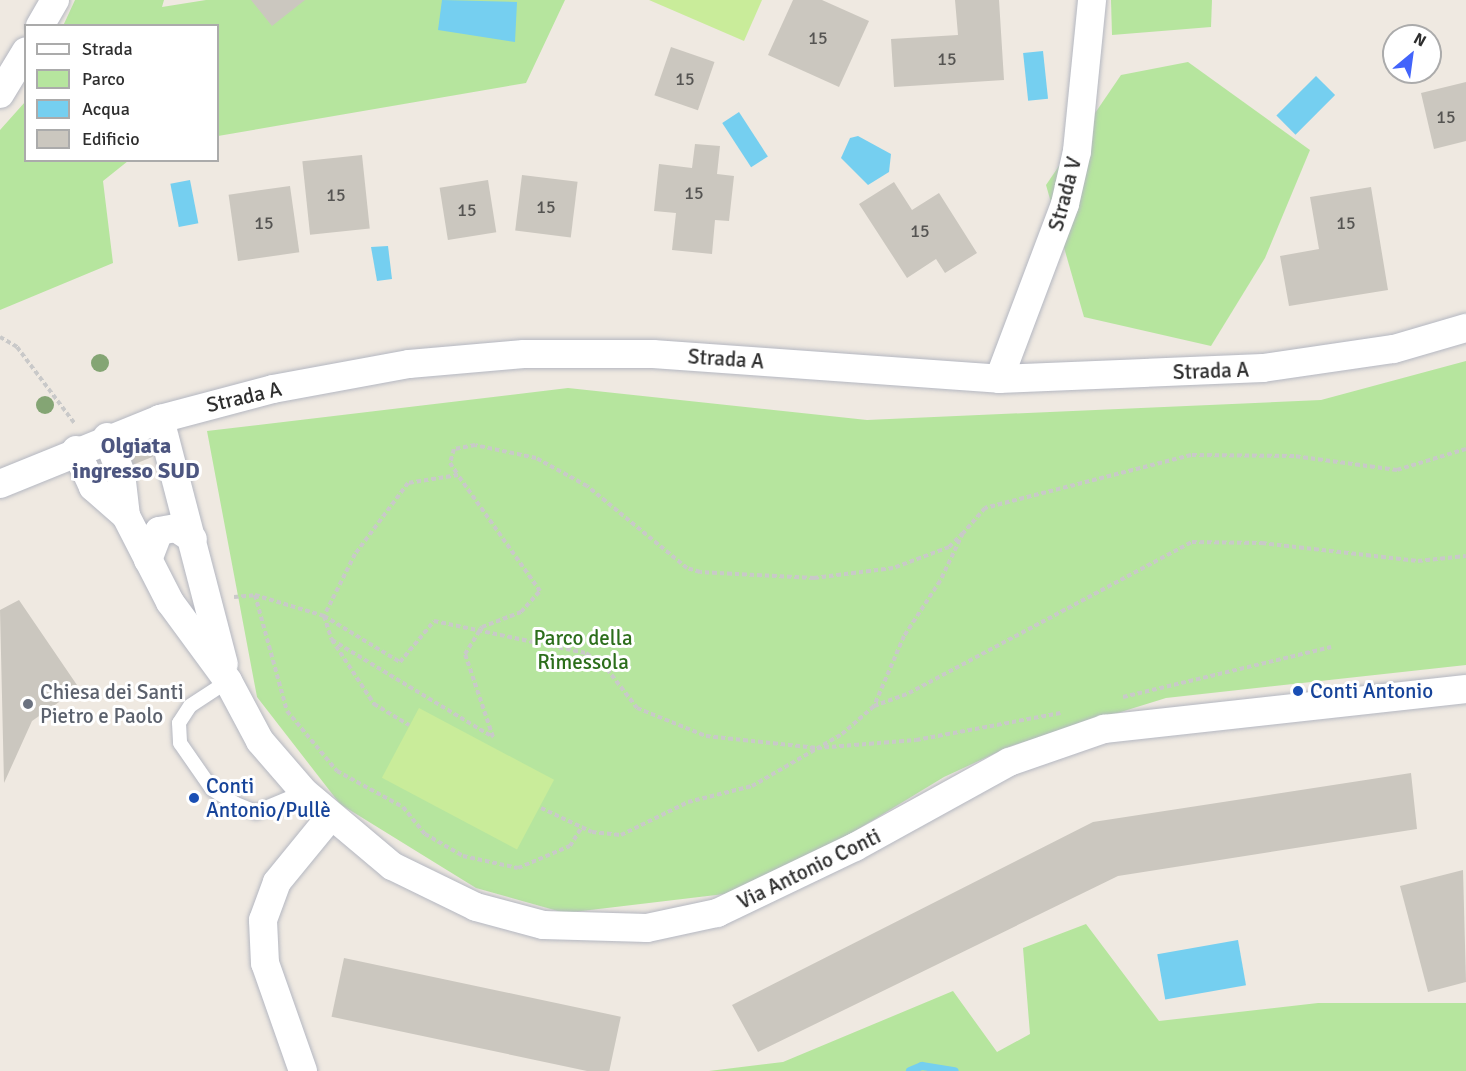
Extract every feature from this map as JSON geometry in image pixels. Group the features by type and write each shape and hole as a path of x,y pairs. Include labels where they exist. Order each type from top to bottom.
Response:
{"street":[{"path":"41,24 55,0"},
{"name":"Strada V","path":"999,379 1065,204 1077,151 1092,0"},
{"path":"0,94 24,54"},
{"name":"Strada A","path":"0,484 92,443 161,418 409,364 524,354 653,354 999,379 1263,368 1394,349 1466,328"},
{"path":"161,418 163,474 183,494 228,681"},
{"path":"92,443 93,486 126,516 187,642 228,681"},
{"path":"148,560 159,531 176,528 193,538"},
{"name":"Via Antonio Conti","path":"228,681 260,741 304,792 392,866 476,907 543,925 646,927 683,922 748,901 1009,762 1104,729 1466,689"},
{"path":"303,1071 265,963 263,920 277,882 331,816"}],"lane":[{"path":"228,681 190,706 179,723 180,743 212,789 236,804 256,812 304,792"}],"path":[{"path":"0,337 18,347 92,443"},
{"path":"332,640 493,737 465,654 482,627 521,612 540,591 450,463 454,449 475,445 536,458 587,486 687,568 700,572 814,578 893,568 949,547 986,508 1191,455 1294,456 1397,470 1466,449"},
{"path":"409,725 374,704 332,640 324,616 355,554 408,483 458,475"},
{"path":"874,706 904,636 940,581 963,533"},
{"path":"541,808 582,827 621,835 688,802 752,786 817,748 874,706 909,693 1192,542 1262,543 1418,561 1466,556"},
{"path":"255,594 287,711 337,771 403,807 425,834 464,856 518,867 570,846 582,827"},
{"path":"207,600 255,594 324,616 400,662 434,621 482,627 586,653 607,669 637,708 706,736 817,748 916,740 1069,711"},
{"path":"1111,700 1331,647"}],"green space":[{"path":"75,0 164,0 162,7 206,0 565,0 526,83 219,136 219,24 64,24"},
{"path":"649,0 762,0 744,41"},
{"path":"1111,0 1212,0 1211,27 1112,35"},
{"path":"1188,62 1310,150 1265,258 1211,346 1084,317 1046,185 1121,75"},
{"path":"24,103 24,162 127,162 103,181 113,263 0,310 0,130"},
{"name":"Parco della Rimessola","path":"1466,361 1466,665 1166,698 1011,746 944,777 758,890 565,913 476,888 340,804 257,697 207,431 568,388 867,420 1321,400"},
{"path":"419,708 554,780 517,850 382,778"},
{"path":"1086,924 1159,1021 1318,1003 1466,1003 1466,1071 709,1071 783,1062 953,991 997,1052 1030,1034 1023,948"}],"water":[{"path":"442,0 517,2 515,42 438,30"},
{"path":"1043,51 1048,99 1028,101 1023,53"},
{"path":"1316,76 1335,95 1295,135 1276,116"},
{"path":"739,112 768,156 751,167 722,123"},
{"path":"858,136 891,154 889,172 868,185 841,158 850,138"},
{"path":"190,180 198,223 179,227 170,184"},
{"path":"388,246 392,279 377,281 371,247"},
{"path":"1238,940 1246,985 1165,1000 1157,954"}],"building":[{"path":"251,0 305,0 272,26"},
{"path":"793,0 822,0 869,21 839,87 768,55"},
{"path":"955,0 999,0 1004,80 894,87 891,39 958,35"},
{"path":"671,47 714,62 698,110 654,95"},
{"path":"1466,82 1466,141 1434,149 1421,93"},
{"path":"695,144 720,146 717,174 734,176 729,221 715,220 712,254 672,250 676,213 654,211 659,164 692,168"},
{"path":"362,155 370,229 310,235 302,161"},
{"path":"522,175 578,182 571,237 515,231"},
{"path":"488,180 496,232 448,240 440,188"},
{"path":"894,182 912,210 939,193 977,253 945,273 936,259 907,278 859,204"},
{"path":"290,186 299,252 238,261 229,195"},
{"path":"1371,187 1388,290 1289,306 1280,256 1319,249 1310,197"},
{"path":"146,440 153,457 127,467 120,450"},
{"name":"Chiesa dei Santi Pietro e Paolo","path":"19,600 79,688 32,721 4,783 0,610"},
{"path":"1411,773 1417,829 1118,876 758,1052 732,1005 1093,822"},
{"path":"1463,870 1466,982 1428,992 1400,886"},
{"path":"344,958 621,1017 609,1071 587,1071 332,1017"}],"waterway":[{"path":"910,1071 922,1066 955,1071"}],"place":[{"name":"Conti Antonio","path":"1298,691"},
{"name":"Chiesa dei Santi Pietro e Paolo","path":"28,704"},
{"name":"Conti Antonio/Pullè","path":"194,798"}],"district":[{"name":"Olgiata ingresso SUD","path":"136,458"}]}
